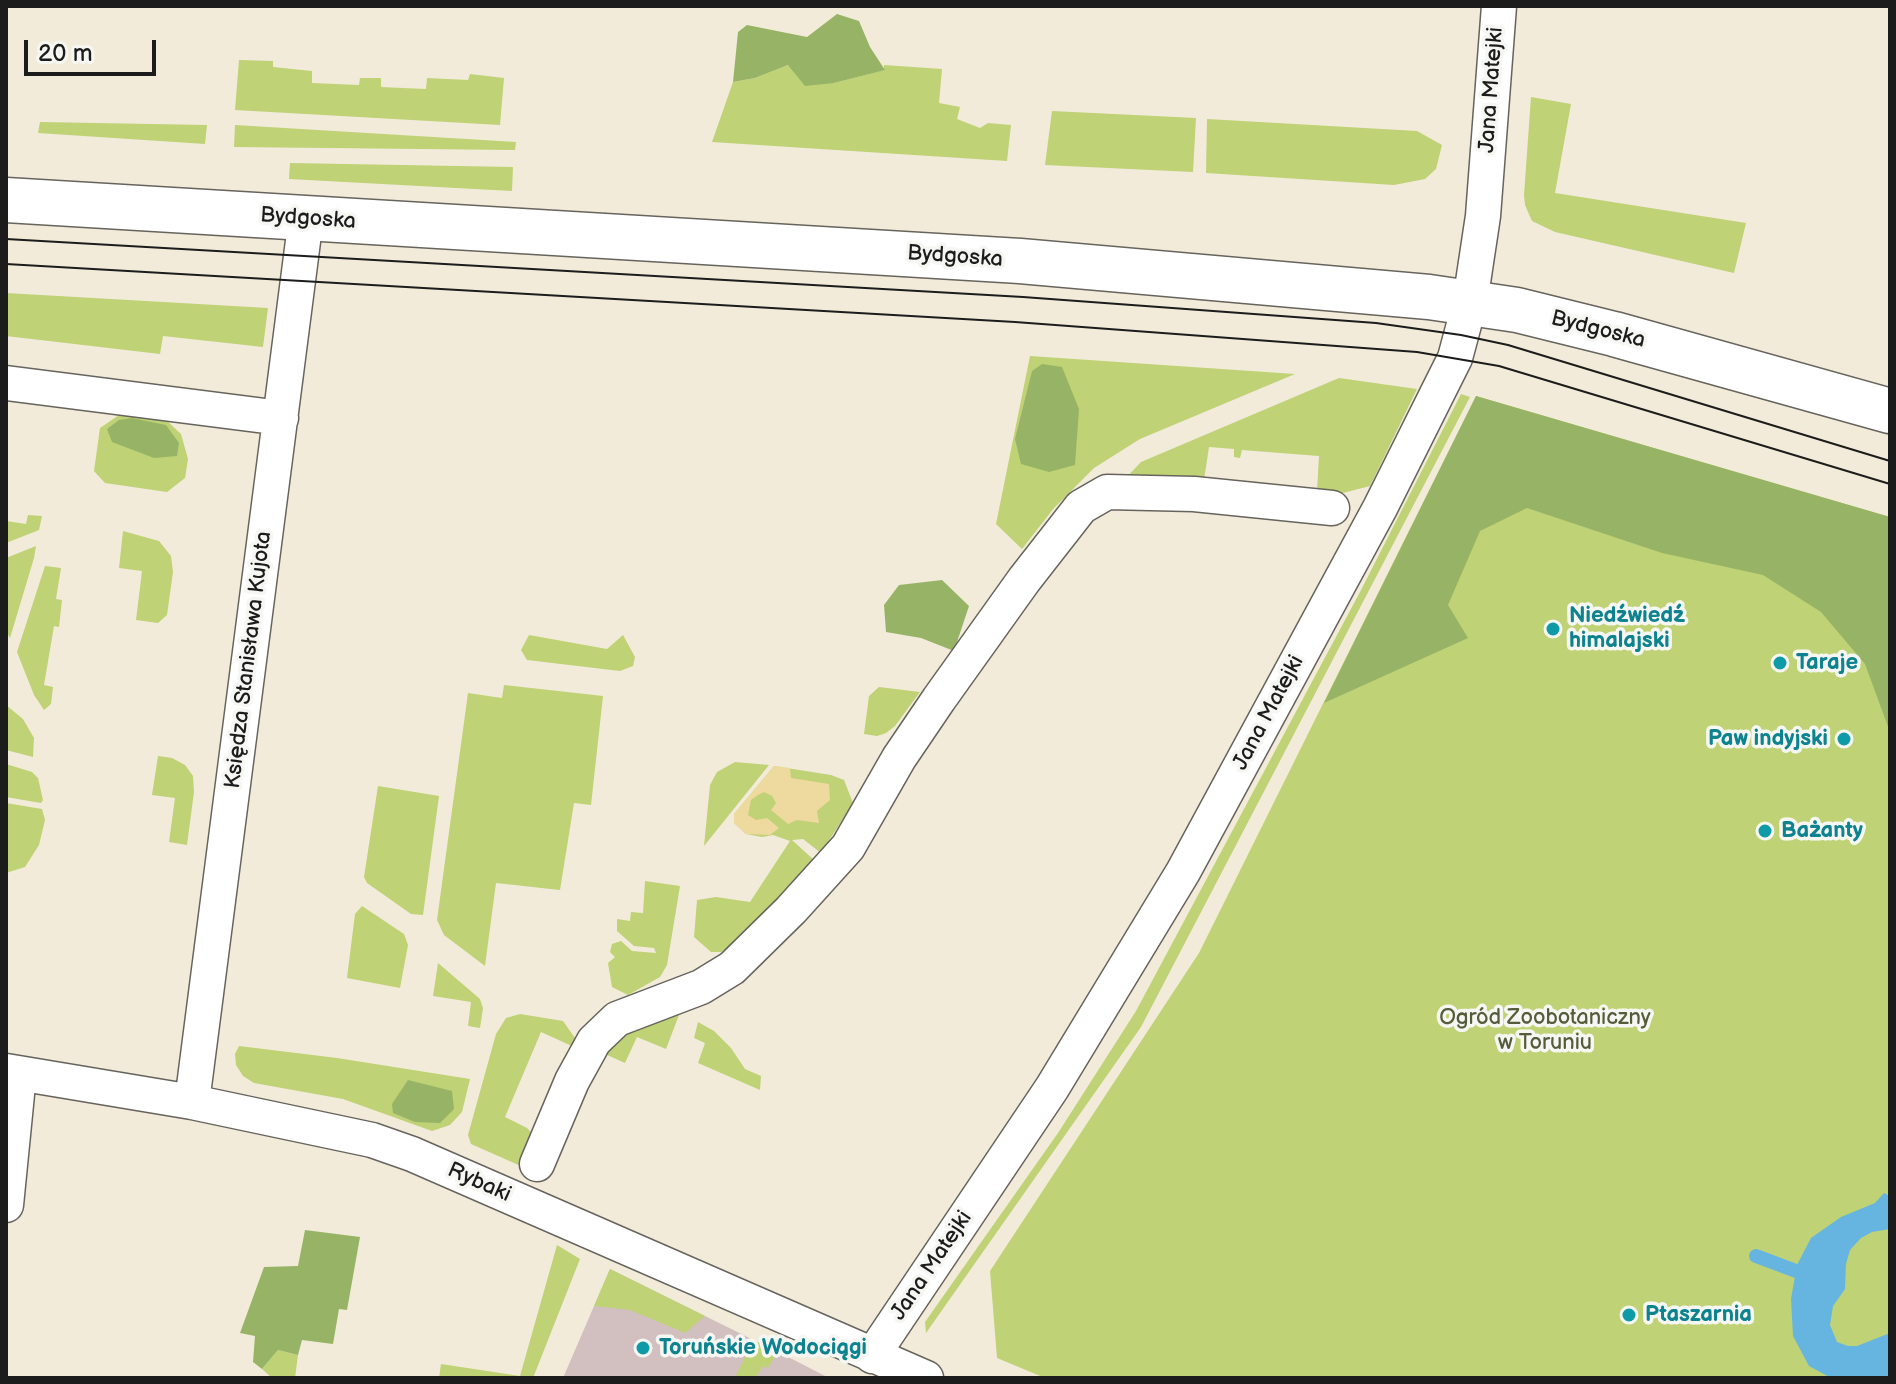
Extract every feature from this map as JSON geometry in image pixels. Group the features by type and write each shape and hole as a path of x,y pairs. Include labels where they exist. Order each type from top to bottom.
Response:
{"street":[{"name":"Jana Matejki","path":"872,1356 1052,1088 1183,872 1380,508 1455,358 1470,302 1483,216 1499,6"},
{"name":"Bydgoska","path":"6,200 1020,261 1470,302 1614,334 1890,411"},
{"name":"Księdza Stanisława Kujota","path":"192,1102 306,218"},
{"path":"6,383 281,418"},
{"path":"537,1164 572,1081 594,1041 617,1019 701,987 732,968 791,910 848,847 899,758 939,699 1031,570 1081,507 1107,492 1194,494 1332,508"},
{"path":"6,1205 12,1072"},
{"name":"Rybaki","path":"12,1072 192,1102 372,1140 412,1154 926,1378"}],"shaded area":[{"name":"Toruńskie Wodociągi","path":"610,1269 794,1360 829,1378 563,1378"}],"green space":[{"path":"837,14 859,21 870,47 885,70 834,83 805,86 788,65 755,78 733,82 738,32 747,25 807,37"},
{"path":"239,60 273,61 273,67 312,71 312,83 359,85 360,78 381,78 381,87 426,89 427,78 468,80 470,74 504,78 500,125 235,110"},
{"path":"788,65 834,83 884,70 884,65 942,69 939,103 960,107 957,119 980,128 988,123 1011,125 1007,161 712,142 733,82 755,78"},
{"path":"1531,97 1571,104 1555,193 1746,223 1734,273 1555,232 1532,221 1524,195"},
{"path":"1052,111 1196,118 1193,172 1045,165"},
{"path":"1207,119 1417,131 1442,145 1436,169 1425,179 1394,185 1206,173"},
{"path":"40,122 207,125 205,144 38,133"},
{"path":"235,125 516,142 515,150 234,147"},
{"path":"290,163 513,167 512,191 289,179"},
{"path":"6,293 268,308 263,347 163,336 160,354 6,336"},
{"path":"1030,356 1295,374 1140,439 1094,468 1054,508 1022,549 996,524"},
{"path":"1042,364 1062,367 1079,409 1075,465 1049,472 1021,464 1015,439 1032,371"},
{"path":"1339,378 1417,389 1370,486 1339,494 1317,491 1319,456 1242,450 1240,458 1234,457 1234,449 1209,447 1204,480 1151,475 1124,480 1141,462"},
{"path":"1461,394 1470,397 1141,1027 926,1333 925,1322 1058,1133 1136,1011 1360,592"},
{"name":"Ogród Zoobotaniczny w Toruniu","path":"1476,396 1890,517 1890,1378 1045,1378 997,1358 990,1271 1199,953"},
{"path":"1476,396 1890,517 1890,732 1865,664 1821,612 1763,575 1662,553 1527,508 1480,531 1448,605 1468,638 1324,703"},
{"path":"122,413 166,420 181,434 188,459 185,478 167,492 105,483 94,471 100,428"},
{"path":"132,418 166,425 179,443 177,456 154,458 112,442 107,429 119,420"},
{"path":"28,515 42,516 39,530 6,543 6,521 26,524"},
{"path":"123,531 159,541 171,556 173,572 167,615 158,623 136,620 142,571 119,568"},
{"path":"36,546 10,638 6,631 6,558"},
{"path":"45,566 61,568 56,599 62,600 59,627 54,626 44,685 53,687 51,704 44,710 34,695 17,652"},
{"path":"942,580 969,606 954,651 921,638 886,632 884,605 899,585"},
{"path":"529,635 607,649 623,635 635,657 633,666 620,671 527,660 521,650"},
{"path":"504,685 603,696 591,805 574,803 560,890 496,883 485,966 444,935 437,920 468,693 502,698"},
{"path":"879,687 920,692 895,726 886,733 877,736 864,734 869,696"},
{"path":"6,705 23,719 34,738 33,757 6,750"},
{"path":"158,756 172,758 185,765 193,776 187,845 169,842 175,798 152,795"},
{"path":"735,762 769,765 704,846 710,785 717,772"},
{"path":"6,764 32,772 38,778 41,803 6,797"},
{"path":"774,766 844,780 853,803 821,853 803,839 792,840 815,861 729,947 721,952 711,952 694,937 697,900 716,897 750,902 790,841 773,835 762,837 746,834 734,823 734,814"},
{"path":"378,786 439,796 423,915 411,914 367,883 364,877"},
{"path":"6,803 42,809 45,820 39,845 25,867 6,873"},
{"path":"645,881 680,886 667,965 660,977 628,995 612,987 608,963 615,957 610,952 612,944 621,941 632,951 656,953 654,948 634,946 617,931 617,919 630,921 631,912 643,913"},
{"path":"362,906 404,934 408,945 400,988 347,978 355,914"},
{"path":"438,963 480,999 483,1008 480,1028 468,1026 471,1002 433,996"},
{"path":"520,1014 563,1021 575,1038 574,1047 541,1032 505,1117 533,1134 523,1167 471,1144 468,1135 496,1034 506,1018"},
{"path":"679,1015 666,1049 637,1037 625,1063 605,1054 623,1035 652,1020"},
{"path":"698,1022 714,1031 731,1048 745,1069 761,1076 760,1090 698,1063 705,1043 694,1038"},
{"path":"239,1046 470,1079 462,1112 450,1125 432,1131 343,1099 254,1083 243,1076 236,1065 235,1054"},
{"path":"408,1080 452,1091 454,1109 440,1123 415,1122 393,1113 392,1104"},
{"path":"305,1230 360,1237 347,1310 339,1309 333,1344 302,1340 298,1355 278,1350 262,1369 253,1362 255,1336 240,1333 264,1267 298,1266"},
{"path":"557,1245 580,1259 533,1378 439,1378 441,1364 520,1376"},
{"path":"610,1269 705,1316 685,1333 630,1310 594,1306"},
{"path":"753,1340 778,1352 768,1368 763,1366 755,1378 735,1378"},
{"path":"278,1350 298,1355 295,1378 272,1378 262,1369"}],"sand":[{"path":"774,766 790,768 791,778 829,784 830,800 817,811 819,823 797,820 788,824 771,810 776,803 772,796 764,792 751,800 748,815 756,820 767,818 779,828 770,835 746,834 734,823 734,814"}],"water":[{"path":"1884,1193 1890,1196 1890,1229 1872,1232 1850,1250 1845,1289 1833,1306 1830,1325 1837,1342 1848,1346 1857,1346 1890,1333 1890,1378 1831,1378 1809,1366 1793,1336 1791,1299 1797,1265 1811,1238 1841,1217 1875,1203"}],"waterway":[{"path":"1756,1256 1796,1271"}],"tram line":[{"path":"6,239 1023,297 1376,323 1508,345 1890,461"},
{"path":"6,264 1015,322 1417,352 1499,366 1890,484"}],"place":[{"name":"Niedźwiedź himalajski","path":"1553,629"},
{"name":"Taraje","path":"1780,663"},
{"name":"Paw indyjski","path":"1844,739"},
{"name":"Bażanty","path":"1765,831"},
{"name":"Ptaszarnia","path":"1629,1315"},
{"name":"Toruńskie Wodociągi","path":"643,1348"}]}
